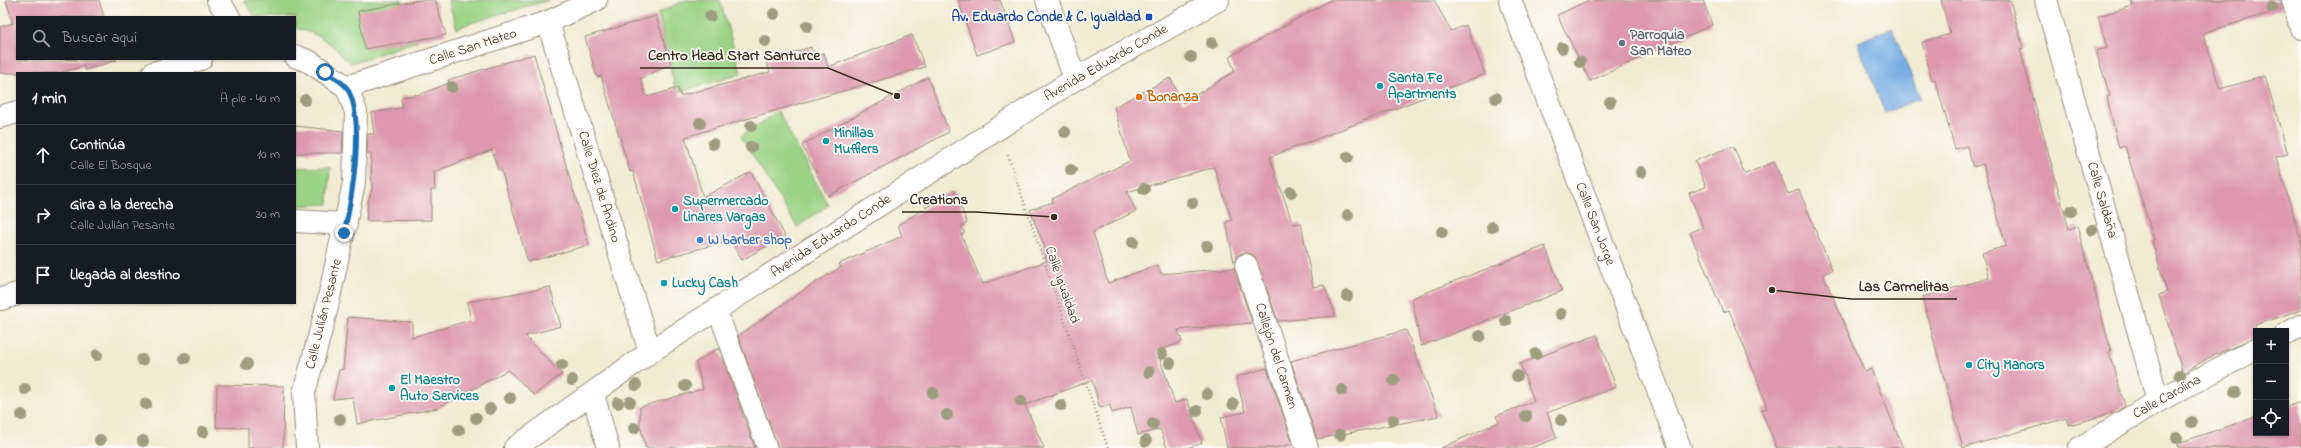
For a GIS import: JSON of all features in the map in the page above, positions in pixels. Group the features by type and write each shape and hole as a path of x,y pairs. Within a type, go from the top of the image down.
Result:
{"street":[{"path":"218,0 228,16"},
{"name":"Calle San Mateo","path":"347,87 548,22 596,0"},
{"path":"1048,0 1075,79"},
{"name":"Avenida Eduardo Conde","path":"515,448 650,352 1075,79 1218,0"},
{"name":"Calle San Jorge","path":"1510,0 1680,448"},
{"name":"Calle Saldaña","path":"2046,0 2158,400"},
{"path":"2293,0 2301,28"},
{"name":"Calle Diez de Andino","path":"548,22 650,352"},
{"path":"296,56 310,62 347,87"},
{"path":"156,72 198,60"},
{"name":"Calle Julián Pesante","path":"307,448 304,393 346,224 354,183 356,112 347,87"},
{"path":"0,117 16,112"},
{"path":"296,221 346,224"},
{"name":"Callejón del Carmen","path":"1246,265 1307,448"},
{"path":"2289,332 2301,326"},
{"name":"Calle Carolina","path":"2080,448 2158,400 2253,351"},
{"path":"592,394 608,448"}],"lane":[{"path":"717,309 768,448"}],"path":[{"name":"Calle Igualdad","path":"999,128 1108,448"}],"green space":[{"path":"244,0 402,0 417,41 352,63 322,38 296,28 296,16 254,16"},
{"path":"448,0 549,0 467,24 457,29"},
{"path":"686,0 720,0 741,74 676,93 658,13"},
{"path":"778,111 828,205 797,227 741,136"},
{"path":"330,167 328,204 296,206 296,168"}],"water":[{"path":"1892,28 1920,98 1885,113 1857,42"}],"building":[{"path":"6,0 99,0 104,16 16,16 16,60 117,60 85,70 84,66 63,72 0,73 0,27 13,23"},
{"path":"420,0 435,0 446,35 365,49 358,11"},
{"path":"958,0 1000,0 1015,42 977,55"},
{"path":"1331,0 1434,0 1451,31 1466,25 1485,74 1270,157 1293,224 1301,223 1313,287 1324,285 1336,316 1278,321 1255,256 1249,253 1242,253 1237,256 1234,262 1226,222 1232,220 1214,167 1127,192 1136,211 1093,232 1108,283 1157,265 1161,274 1234,268 1252,323 1178,330 1182,342 1157,351 1175,403 1187,399 1202,443 1187,448 1167,448 1160,429 1138,435 1131,407 1112,413 1110,405 1100,408 1092,380 1025,405 1044,448 778,448 738,336 807,288 841,267 839,264 902,236 898,225 954,190 967,223 961,227 965,233 961,235 983,284 1047,261 1043,249 1045,248 1030,210 1053,202 1052,199 1130,161 1114,107 1170,78 1183,103 1235,71 1229,57"},
{"name":"Parroquia San Mateo","path":"1589,0 1703,0 1712,25 1590,81 1557,15"},
{"path":"1941,0 2010,0 2023,48 2020,49 2069,229 2077,226 2111,351 2109,352 2125,406 2116,412 2069,425 2067,418 1963,448 1922,297 1989,278 1982,253 2006,246 1983,164 1973,167 1967,146 1955,149 1935,79 1932,80 1922,42 1950,34"},
{"path":"2131,0 2281,0 2283,9 2203,33 2220,89 2265,76 2288,154 2276,157 2301,240 2301,310 2255,325 2255,328 2253,328 2253,338 2208,358 2183,373 2159,295 2167,292 2152,241 2154,240 2125,146 2119,148 2107,97 2110,96 2096,51 2107,48 2098,16 2133,6"},
{"path":"656,16 671,64 640,79 647,97 678,88 680,96 770,72 766,61 811,47 814,56 824,53 828,67 912,35 925,67 685,137 703,197 751,172 785,236 742,260 731,240 658,260 633,171 630,172 601,76 597,77 585,37"},
{"path":"534,54 589,245 528,262 501,169 498,170 492,150 434,172 435,190 431,190 431,220 366,221 368,202 372,190 371,153 367,153 368,134 374,134 371,113 402,108 401,97 421,94 449,83 448,80"},
{"path":"928,77 949,132 828,196 802,145"},
{"path":"296,126 343,131 342,153 296,153"},
{"path":"1733,146 1745,174 1774,162 1788,194 1799,190 1832,270 1823,274 1865,372 1871,369 1903,448 1777,448 1761,410 1767,408 1756,376 1729,310 1723,312 1690,232 1703,227 1689,193 1706,187 1695,161"},
{"path":"1545,246 1562,291 1421,346 1412,298"},
{"path":"550,287 561,326 525,336 562,374 534,395 508,370 438,408 357,424 353,397 333,399 339,370 343,369 348,317 412,322 412,337 471,320 467,302"},
{"path":"1406,330 1439,416 1317,439 1291,361"},
{"path":"1597,335 1616,387 1547,413 1557,438 1531,448 1441,448 1499,422 1496,416 1534,401 1520,364"},
{"path":"719,348 755,448 646,448 640,426 640,407 703,389 696,362"},
{"path":"1267,368 1293,444 1273,448 1227,448 1221,417 1245,412 1236,377"},
{"path":"217,385 284,386 283,448 248,448 248,428 216,427"},
{"path":"2301,402 2301,448 2179,448 2178,443 2253,418 2253,436 2289,436 2289,406"}],"place":[{"name":"Av. Eduardo Conde & C. Igualdad","path":"1149,17"},
{"name":"Parroquia San Mateo","path":"1622,43"},
{"name":"Santa Fe Apartments","path":"1380,86"},
{"name":"Centro Head Start Santurce","path":"897,96"},
{"name":"Bonanza","path":"1139,97"},
{"name":"Minillas Mufflers","path":"826,141"},
{"name":"Supermercado Linares Vargas","path":"675,209"},
{"name":"Creations","path":"1054,217"},
{"name":"W barber shop","path":"700,240"},
{"name":"Lucky Cash","path":"664,283"},
{"name":"Las Carmelitas","path":"1772,290"},
{"name":"City Manors","path":"1969,365"},
{"name":"El Maestro Auto Services","path":"392,388"}],"route":[{"path":"325,72 347,87 356,112 354,183 344,233"}]}
